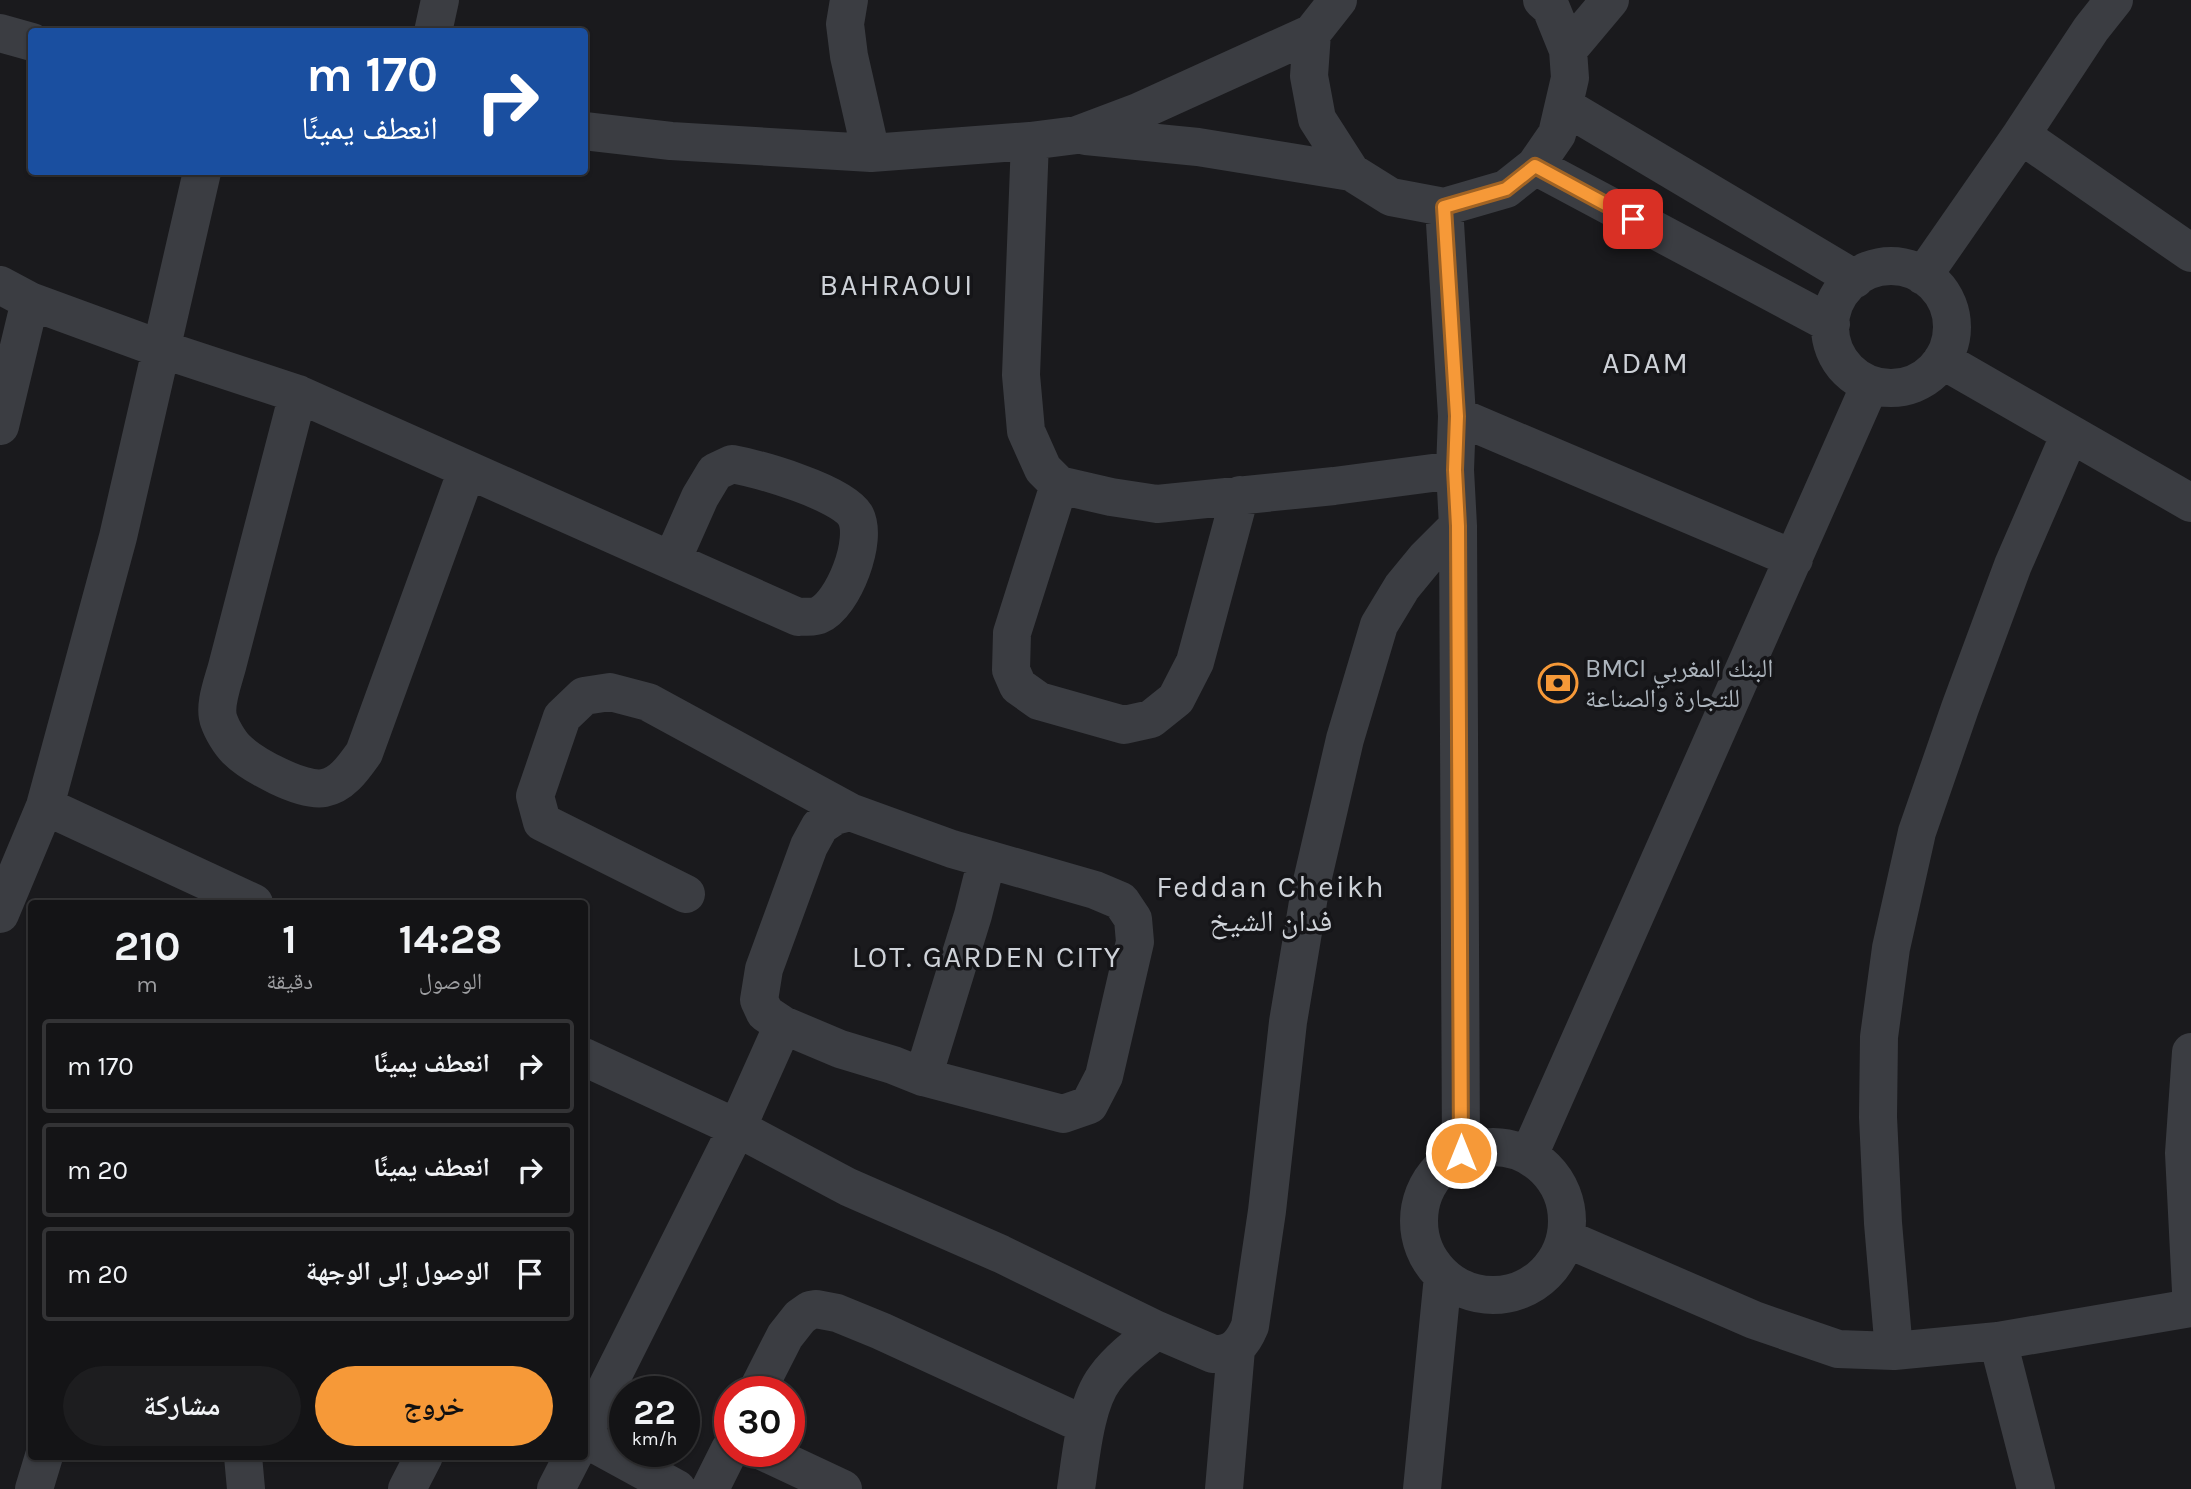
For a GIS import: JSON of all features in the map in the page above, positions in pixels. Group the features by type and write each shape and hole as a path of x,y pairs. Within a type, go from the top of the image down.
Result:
{"street":[{"path":"434,28 440,0"},
{"path":"849,0 845,24 849,56 871,153"},
{"path":"588,131 671,141 871,153 1077,135 1138,113 1312,33 1338,0"},
{"path":"1077,135 1198,147 1351,172 1391,197 1444,207 1506,189 1535,166 1557,134 1570,78 1568,50 1551,8 1542,0"},
{"path":"1568,50 1611,0"},
{"path":"1923,276 2091,29 2114,0"},
{"path":"0,33 28,41"},
{"path":"1312,33 1309,76 1317,119 1351,172"},
{"path":"1564,106 1856,279"},
{"path":"2021,135 2191,253"},
{"path":"1030,141 1021,375 1026,430 1043,469 1059,485 1157,504 1455,470"},
{"path":"1535,166 1831,324"},
{"path":"0,914 45,806 118,537 201,175"},
{"path":"1444,207 1457,416 1455,470 1458,526 1461,1153"},
{"path":"1878,268 1912,270 1923,276 1940,290 1952,323 1951,340 1942,360 1935,370 1921,380 1904,387 1870,385 1842,365 1834,349 1830,332 1837,299 1856,279 1878,268"},
{"path":"0,426 15,293 161,349 298,394 798,617 819,615 834,603 857,560 861,531 855,514 836,499 778,475 732,464 715,472 700,497 672,560"},
{"path":"1942,360 2191,503"},
{"path":"1529,1155 1870,385"},
{"path":"298,394 228,663 219,702 218,720 237,750 306,788 326,788 346,776 364,754 467,470"},
{"path":"1457,416 1794,559"},
{"path":"1894,1351 1883,1223 1878,1116 1878,1037 1891,948 1917,832 1959,708 2013,565 2070,434"},
{"path":"1059,485 1012,633 1011,670 1018,686 1040,701 1124,725 1152,719 1176,699 1195,662 1240,495"},
{"path":"588,1059 737,1128 848,1187 1002,1254 1157,1329 1213,1354 1223,1354 1236,1349 1244,1341 1250,1326 1267,1211 1288,1023 1310,890 1345,739 1379,625 1402,587 1458,526"},
{"path":"686,894 542,822 534,796 562,717 584,696 611,692 648,702 850,812 952,849 1095,890 1121,901 1133,919 1135,942 1104,1076 1089,1105 1063,1114 923,1077 840,1049 783,1025 765,1013 759,1000 764,969 814,836 820,826 835,816 850,812"},
{"path":"45,806 248,900"},
{"path":"923,1077 973,915 987,859"},
{"path":"588,1428 737,1128 783,1025"},
{"path":"2191,1052 2184,1153 2191,1291"},
{"path":"1483,1147 1507,1147 1529,1155 1548,1170 1562,1190 1568,1214 1567,1238 1556,1262 1538,1281 1515,1293 1489,1296 1464,1290 1443,1276 1429,1260 1421,1241 1418,1220 1430,1181 1444,1165 1461,1153 1483,1147"},
{"path":"1567,1238 1743,1316 1838,1349 1894,1351 1998,1340 2191,1308"},
{"path":"1422,1489 1443,1276"},
{"path":"765,1376 785,1336 800,1317 816,1309 836,1313 881,1331 1085,1426"},
{"path":"1076,1489 1085,1426 1103,1380 1129,1352 1157,1329"},
{"path":"1998,1340 2036,1489"},
{"path":"1224,1489 1236,1349"},
{"path":"588,1438 677,1489"},
{"path":"34,1489 43,1460"},
{"path":"243,1460 246,1489"},
{"path":"408,1489 422,1460"},
{"path":"556,1489 571,1460"},
{"path":"710,1489 721,1467"},
{"path":"796,1467 843,1489"}],"place":[{"name":"BMCI البنك المغربي للتجارة والصناعة","path":"1558,683"}],"district":[{"name":"BAHRAOUI","path":"897,285"},
{"name":"ADAM","path":"1646,363"},
{"name":"Feddan Cheikh فدان الشيخ","path":"1271,904"},
{"name":"LOT. GARDEN CITY","path":"987,957"}],"route":[{"path":"1461,1153 1458,526 1455,470 1457,416 1444,207 1506,189 1535,166 1633,219"}]}
